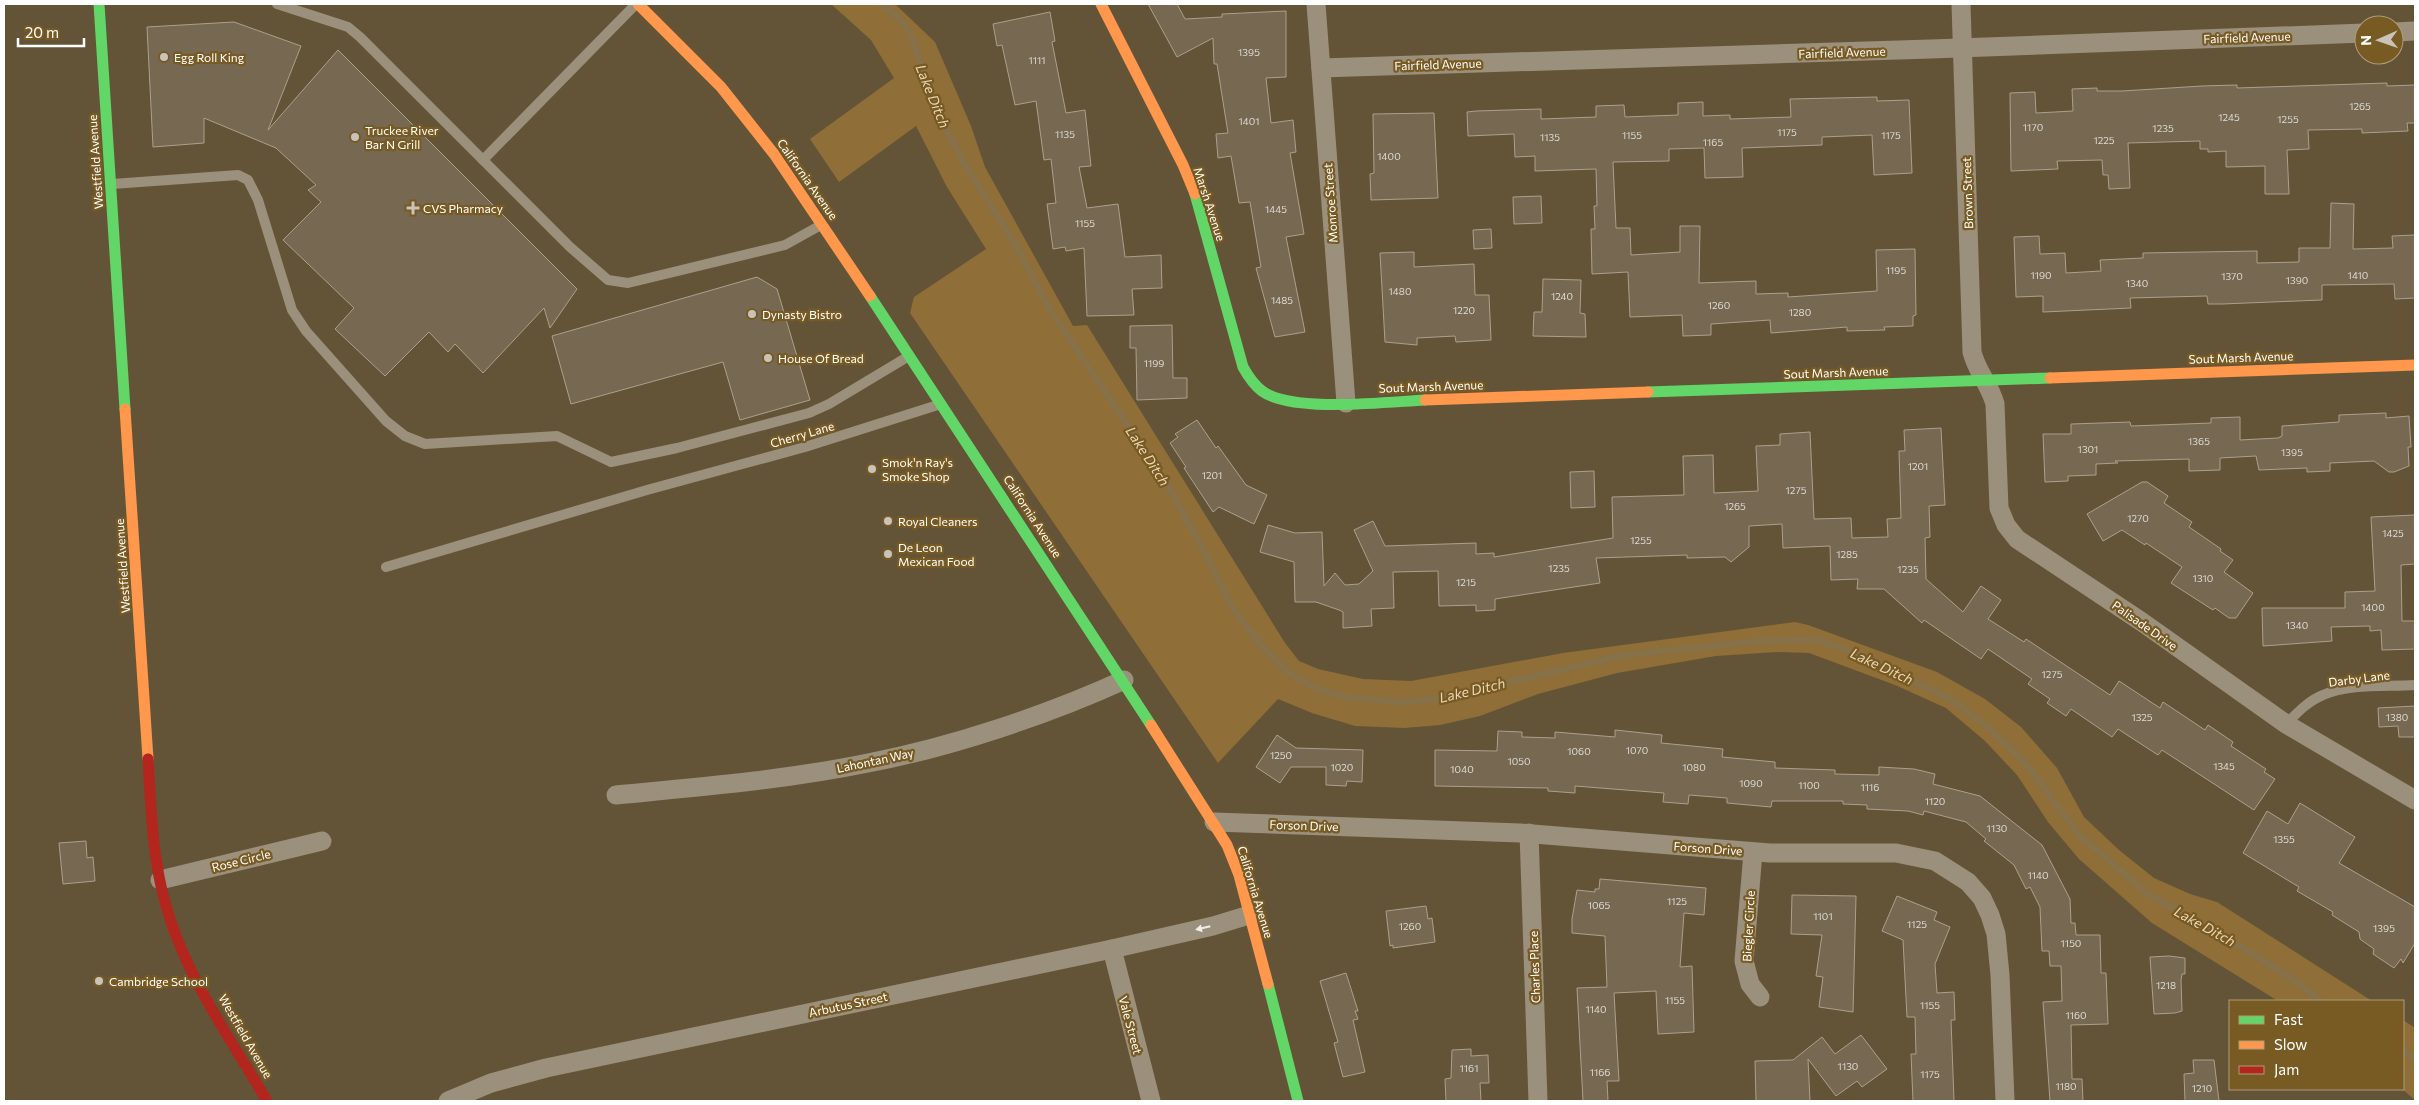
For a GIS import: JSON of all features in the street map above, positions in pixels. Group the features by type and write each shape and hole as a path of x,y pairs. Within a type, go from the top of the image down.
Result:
{"street":[{"name":"Westfield Avenue","path":"99,4 153,831 160,880 166,909 179,941 204,990 267,1101"},
{"name":"California Avenue","path":"637,4 688,51 745,115 822,224 1124,680 1214,822 1227,845 1239,876 1298,1101"},
{"name":"Marsh Avenue","path":"1101,4 1183,165 1196,198 1243,367 1250,381 1260,392"},
{"name":"Monroe Street","path":"1316,4 1346,402"},
{"name":"Brown Street","path":"1961,4 1972,352 1976,367 1983,379"},
{"name":"Fairfield Avenue","path":"1321,68 2354,33"},
{"name":"Sout Marsh Avenue","path":"1260,392 1275,399 1291,403 1346,402 2415,365"},
{"name":"Palisade Drive","path":"1983,379 1992,391 1995,404 1999,508 2006,524 2017,539 2142,622 2286,724 2415,800"},
{"name":"Lahontan Way","path":"616,795 682,789 868,763 913,753 1002,726 1092,695 1124,680"},
{"name":"Forson Drive","path":"1214,822 1529,834 1753,852 1896,853 1935,861 1968,882 1982,898 1996,934 2000,975 2004,1101"},
{"name":"Charles Place","path":"1529,834 1538,1101"},
{"name":"Rose Circle","path":"160,880 322,841"},
{"name":"Biegler Circle","path":"1753,852 1744,961 1750,984 1760,997"},
{"name":"Arbutus Street","path":"448,1101 514,1075 1112,949 1213,926 1250,915"},
{"name":"Vale Street","path":"1112,949 1151,1101"}],"lane":[{"path":"277,4 298,6 348,28 360,37 570,247 608,280 619,284 628,284 786,245 822,224"},
{"path":"483,160 637,4"},
{"path":"111,184 238,175 248,180 258,200 292,310 301,324 386,421 405,436 425,444 557,436 611,462 677,448 809,413 829,404 910,356"},
{"name":"Cherry Lane","path":"386,566 667,484 805,447 942,404"},
{"name":"Darby Lane","path":"2286,724 2307,704 2330,693 2359,688 2415,685"}],"shaded area":[{"path":"831,4 895,4 935,42 971,126 985,167 1073,326 1087,325 1285,643 1299,661 1318,669 1363,679 1411,681 1563,653 1795,622 1808,625 1937,672 1985,699 2021,727 2057,768 2084,817 2119,850 2154,878 2190,894 2217,902 2370,1000 2276,1000 2152,923 2079,859 2048,822 2017,775 1985,741 1946,708 1895,685 1809,653 1777,652 1716,656 1617,673 1538,694 1480,716 1440,725 1404,728 1355,726 1312,713 1278,699 1218,763 910,313 914,297 986,249 947,187 916,126 839,182 810,139 894,78 871,40"},
{"path":"2404,1021 2415,1028 2415,1100 2403,1090"}],"building":[{"path":"1148,4 1177,4 1185,19 1222,17 1222,14 1286,11 1286,77 1266,78 1271,123 1293,120 1296,152 1290,153 1304,234 1286,237 1305,332 1275,337 1256,268 1261,267 1250,202 1239,203 1231,156 1218,158 1216,134 1228,133 1217,64 1214,64 1213,38 1177,57"},
{"path":"1050,12 1055,41 1052,42 1066,113 1085,110 1091,166 1079,167 1087,208 1118,204 1125,257 1161,255 1162,288 1132,289 1134,315 1087,316 1084,248 1066,251 1065,247 1053,249 1047,204 1056,203 1051,159 1044,160 1036,101 1015,105 1002,45 997,46 993,24"},
{"path":"234,22 301,46 268,130 338,50 577,289 550,328 544,308 483,373 455,344 448,352 429,332 385,376 335,329 354,308 283,240 321,202 308,190 316,185 276,148 204,118 204,143 153,147 147,27"},
{"path":"2387,83 2387,86 2415,85 2415,123 2407,123 2408,131 2362,133 2362,129 2308,130 2309,149 2287,150 2289,194 2265,194 2265,166 2226,167 2226,151 2208,152 2208,149 2200,149 2200,141 2128,143 2130,188 2109,189 2108,175 2103,175 2102,160 2057,161 2058,169 2011,171 2010,93 2035,92 2036,113 2073,111 2072,89 2097,88 2097,91 2122,91 2202,86 2237,85 2237,88"},
{"path":"1877,97 1877,101 1909,100 1912,173 1874,175 1872,135 1822,137 1822,145 1742,148 1743,177 1705,178 1704,148 1669,149 1669,161 1613,162 1616,228 1630,228 1631,255 1680,252 1680,226 1700,226 1699,283 1756,281 1756,294 1788,293 1788,297 1877,291 1876,250 1915,249 1916,315 1913,316 1913,326 1884,327 1885,330 1847,331 1847,327 1771,333 1770,320 1711,324 1711,335 1683,336 1682,315 1630,317 1628,272 1592,274 1591,229 1595,229 1594,206 1597,206 1596,169 1535,171 1535,156 1515,157 1514,134 1468,136 1467,112 1476,111 1541,109 1541,119 1596,117 1596,106 1624,105 1625,117 1678,115 1678,103 1703,102 1703,116 1730,115 1730,119 1791,117 1790,99"},
{"path":"1434,113 1438,198 1371,200 1370,174 1374,173 1373,114"},
{"path":"1541,196 1542,223 1514,224 1513,197"},
{"path":"2331,203 2354,204 2353,249 2393,248 2392,236 2415,235 2415,298 2395,299 2394,284 2322,285 2322,300 2208,304 2207,296 2130,298 2131,308 2043,312 2043,296 2016,297 2014,237 2039,236 2040,254 2065,253 2066,273 2101,271 2100,260 2143,258 2143,253 2257,251 2257,263 2299,262 2299,248 2330,248"},
{"path":"1491,229 1492,248 1474,249 1473,230"},
{"path":"1414,252 1414,267 1474,264 1475,295 1489,295 1491,340 1456,342 1455,336 1417,338 1417,345 1385,342 1380,253"},
{"path":"757,277 777,289 810,400 740,420 723,362 571,404 552,336"},
{"path":"1543,279 1581,280 1580,313 1585,314 1586,337 1533,336 1534,312 1542,312"},
{"path":"1172,325 1173,378 1187,378 1187,398 1137,400 1136,348 1130,348 1130,326"},
{"path":"2386,413 2386,418 2409,416 2411,447 2408,447 2409,466 2394,472 2389,472 2374,461 2330,463 2330,471 2307,472 2307,468 2259,470 2256,456 2220,458 2220,470 2189,471 2189,459 2115,461 2118,463 2096,464 2096,475 2068,476 2068,481 2045,482 2043,434 2071,434 2071,424 2130,422 2131,426 2211,423 2211,418 2240,417 2240,440 2278,438 2282,436 2282,426 2339,422 2339,415"},
{"path":"1197,420 1216,448 1218,446 1246,485 1267,495 1254,524 1219,507 1213,512 1170,443 1178,437 1175,434"},
{"path":"1941,428 1945,505 1929,506 1930,537 1925,538 1926,579 1963,612 1981,586 2001,600 1988,619 2024,642 2026,639 2110,695 2119,681 2160,708 2163,702 2205,730 2208,725 2233,742 2231,746 2266,769 2264,772 2275,779 2254,810 2162,750 2158,755 2118,729 2112,737 2071,709 2066,716 2047,703 2050,699 2028,684 2032,679 1988,649 1981,659 1924,620 1922,623 1884,589 1857,589 1858,579 1831,580 1830,546 1783,548 1782,524 1749,526 1749,547 1731,562 1725,557 1687,558 1687,555 1596,558 1600,583 1495,599 1495,610 1476,611 1476,605 1439,606 1438,571 1393,572 1394,608 1371,609 1372,626 1343,628 1343,612 1316,602 1295,602 1294,562 1260,552 1268,525 1295,533 1322,532 1324,586 1335,573 1345,585 1359,584 1373,571 1354,530 1373,521 1385,546 1476,543 1476,554 1494,553 1494,557 1613,538 1612,497 1684,495 1683,456 1713,455 1714,493 1758,491 1756,446 1780,445 1780,434 1810,432 1814,519 1851,518 1852,538 1888,537 1887,519 1901,518 1899,451 1905,451 1904,430"},
{"path":"1594,471 1595,507 1571,508 1570,472"},
{"path":"2142,482 2147,482 2168,496 2164,503 2192,522 2189,527 2221,549 2220,551 2233,560 2224,572 2253,593 2236,618 2229,618 2215,608 2213,610 2171,583 2182,567 2146,543 2145,545 2122,530 2103,541 2087,514"},
{"path":"2415,515 2415,564 2401,565 2402,621 2415,621 2415,649 2382,650 2381,630 2370,631 2370,626 2331,627 2332,641 2263,646 2262,608 2345,608 2345,592 2375,591 2371,517"},
{"path":"2415,706 2415,737 2399,737 2398,726 2379,727 2378,708"},
{"path":"1615,730 1662,735 1661,743 1723,749 1722,757 1775,762 1775,768 1835,770 1835,774 1879,775 1879,767 1914,769 1935,774 1933,784 1980,796 2042,845 2070,899 2071,923 2075,923 2076,935 2100,935 2101,973 2106,973 2108,1024 2071,1025 2072,1079 2082,1079 2083,1101 2050,1101 2043,1002 2062,1001 2061,966 2050,966 2049,951 2042,951 2040,907 2030,887 2026,889 2014,865 1984,841 1986,839 1966,822 1924,811 1923,815 1908,811 1867,809 1867,805 1843,804 1843,801 1772,801 1771,807 1727,803 1727,798 1689,795 1688,804 1663,802 1664,793 1575,786 1575,793 1548,791 1548,788 1435,786 1435,750 1497,751 1498,731 1522,732 1522,737 1555,738 1555,732 1615,737"},
{"path":"1277,735 1296,748 1363,750 1362,782 1347,781 1346,786 1326,785 1326,767 1291,767 1280,783 1256,767"},
{"path":"2300,803 2355,837 2339,863 2415,907 2415,943 2403,963 2401,959 2394,968 2373,954 2374,949 2360,939 2359,932 2332,915 2333,912 2297,891 2299,887 2243,853 2267,811 2288,824"},
{"path":"86,841 87,858 93,857 95,881 63,884 59,843"},
{"path":"1600,879 1706,888 1704,915 1684,913 1680,967 1692,966 1694,1032 1658,1034 1656,991 1614,993 1619,1081 1607,1081 1608,1101 1583,1101 1577,988 1607,987 1605,936 1572,933 1572,919 1577,890 1595,892 1595,889 1599,889"},
{"path":"1792,895 1856,896 1853,1012 1819,1007 1823,977 1816,976 1822,935 1791,934"},
{"path":"1897,896 1937,912 1934,920 1950,927 1935,964 1937,993 1954,992 1955,1020 1951,1020 1954,1101 1913,1101 1911,1054 1916,1054 1915,1017 1907,1017 1903,940 1882,931"},
{"path":"1426,906 1428,919 1432,918 1435,942 1393,948 1393,945 1390,946 1386,911"},
{"path":"2169,956 2185,958 2185,974 2182,974 2181,980 2182,1011 2154,1014 2150,957"},
{"path":"1346,973 1358,1011 1355,1011 1358,1019 1353,1020 1365,1072 1343,1077 1334,1043 1338,1042 1320,981"},
{"path":"1861,1035 1887,1069 1862,1087 1857,1081 1836,1096 1808,1059 1810,1101 1756,1101 1755,1061 1793,1060 1822,1037 1835,1054"},
{"path":"1471,1049 1471,1056 1488,1055 1489,1083 1480,1083 1481,1101 1446,1101 1445,1079 1451,1078 1452,1050"},
{"path":"2193,1060 2214,1060 2219,1101 2185,1101 2184,1074 2194,1073"}],"waterway":[{"name":"Lake Ditch","path":"881,4 901,20 911,36 940,118 967,168 1012,239 1051,311 1167,484 1203,549 1231,606 1261,645 1287,672 1320,690 1346,697 1400,702 1437,699 1625,655 1763,641 1818,640 1853,652 1947,697 1988,727 2027,765 2080,836 2148,894 2237,944 2291,978 2320,1000"},
{"name":"Lake Ditch","path":"2404,1051 2415,1058"}],"traffic: fast":[{"path":"99,4 125,409"},
{"path":"1195,194 1243,367 1259,389 1276,398 1316,404 1364,404 1425,400"},
{"path":"870,296 1151,725"},
{"path":"1648,392 2050,378"},
{"path":"1268,984 1298,1101"}],"traffic: slow":[{"path":"638,4 721,87 774,154 870,296"},
{"path":"1101,4 1183,165 1195,194"},
{"path":"2050,378 2415,365"},
{"path":"1425,400 1648,392"},
{"path":"125,409 148,759"},
{"path":"1151,725 1227,845 1239,875 1268,984"}],"traffic: jam":[{"path":"148,759 157,867 173,929 209,1005 267,1101"}],"place":[{"name":"Egg Roll King","path":"164,57"},
{"name":"Truckee River Bar N Grill","path":"355,137"},
{"name":"CVS Pharmacy","path":"413,208"},
{"name":"Dynasty Bistro","path":"752,314"},
{"name":"House Of Bread","path":"768,358"},
{"name":"Smok'n Ray's Smoke Shop","path":"872,469"},
{"name":"Royal Cleaners","path":"888,521"},
{"name":"De Leon Mexican Food","path":"888,554"},
{"name":"Cambridge School","path":"99,981"}]}
